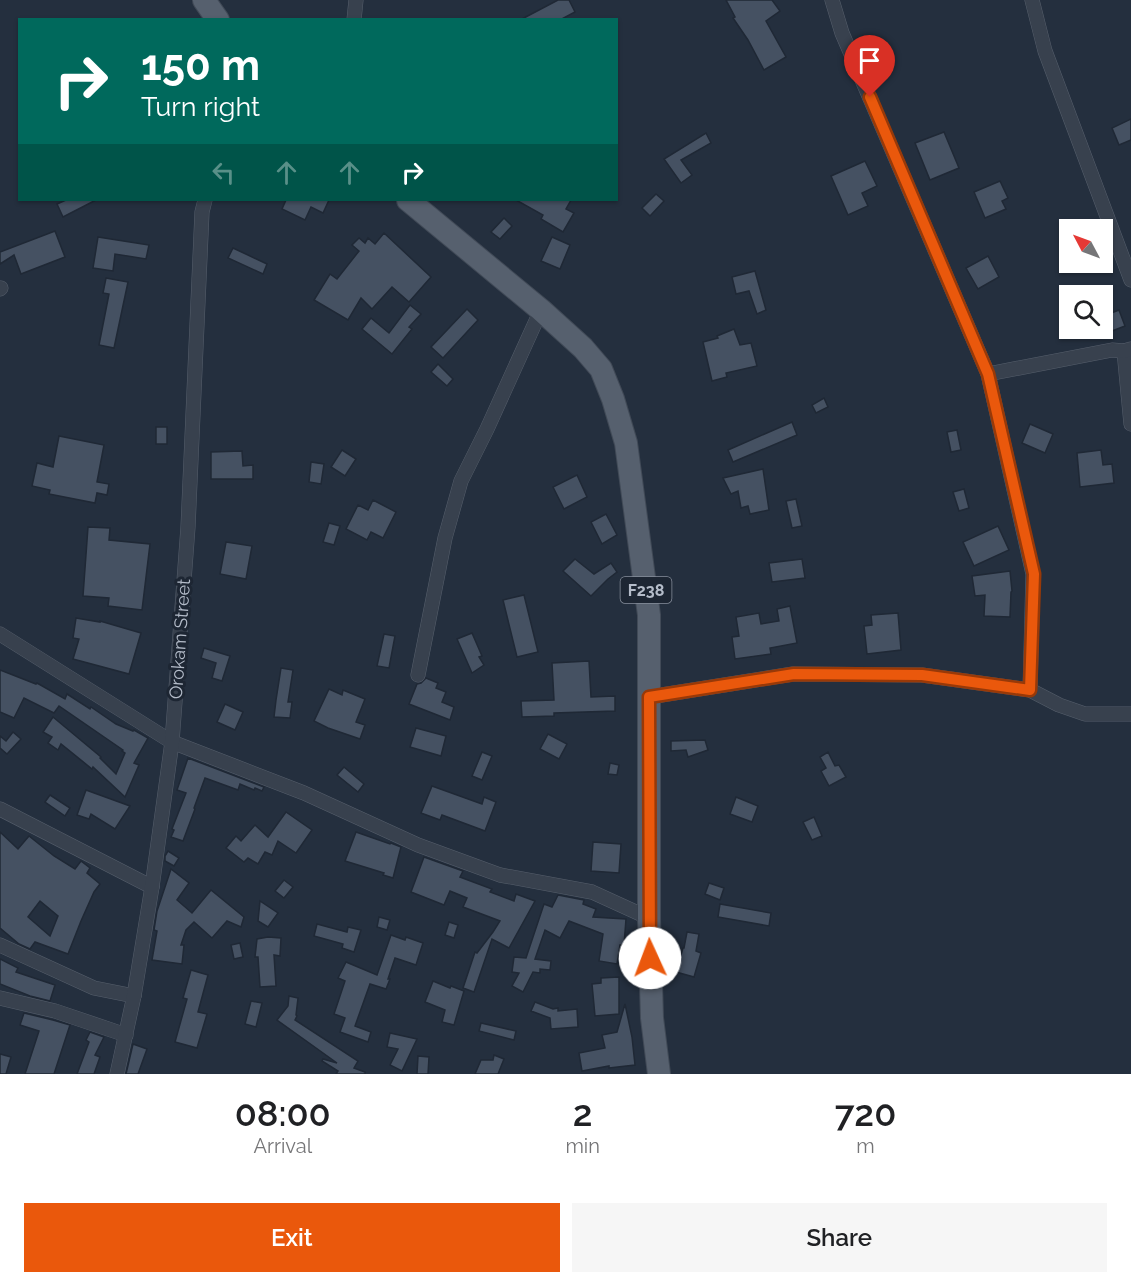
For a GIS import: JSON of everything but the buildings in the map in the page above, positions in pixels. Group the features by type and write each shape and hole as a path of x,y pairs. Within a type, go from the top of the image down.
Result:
{"main road":[{"path":"204,0 217,18"},
{"name":"F238","path":"409,201 542,310 584,348 601,369 623,432 649,615 649,918 653,1073"}],"street":[{"path":"354,18 357,0"},
{"path":"832,0 842,33 988,374 1034,574 1030,690"},
{"path":"1032,0 1046,51 1131,280"},
{"name":"Orokam Street","path":"117,1074 134,996 172,742 188,527 201,232 205,201"},
{"path":"418,675 445,538 461,481 542,310"},
{"path":"988,374 1112,350 1128,350 1131,424"},
{"path":"0,634 172,742 304,793 418,844 500,875 592,892 649,918"},
{"path":"649,697 794,674 922,675 1030,690 1059,705 1085,714 1131,714"},
{"path":"0,809 152,887"},
{"path":"0,945 94,988 134,996"},
{"path":"0,998 55,1011 126,1035"}],"route":[{"path":"650,958 649,697 794,674 922,675 1030,690 1034,574 988,374 870,97"}]}
